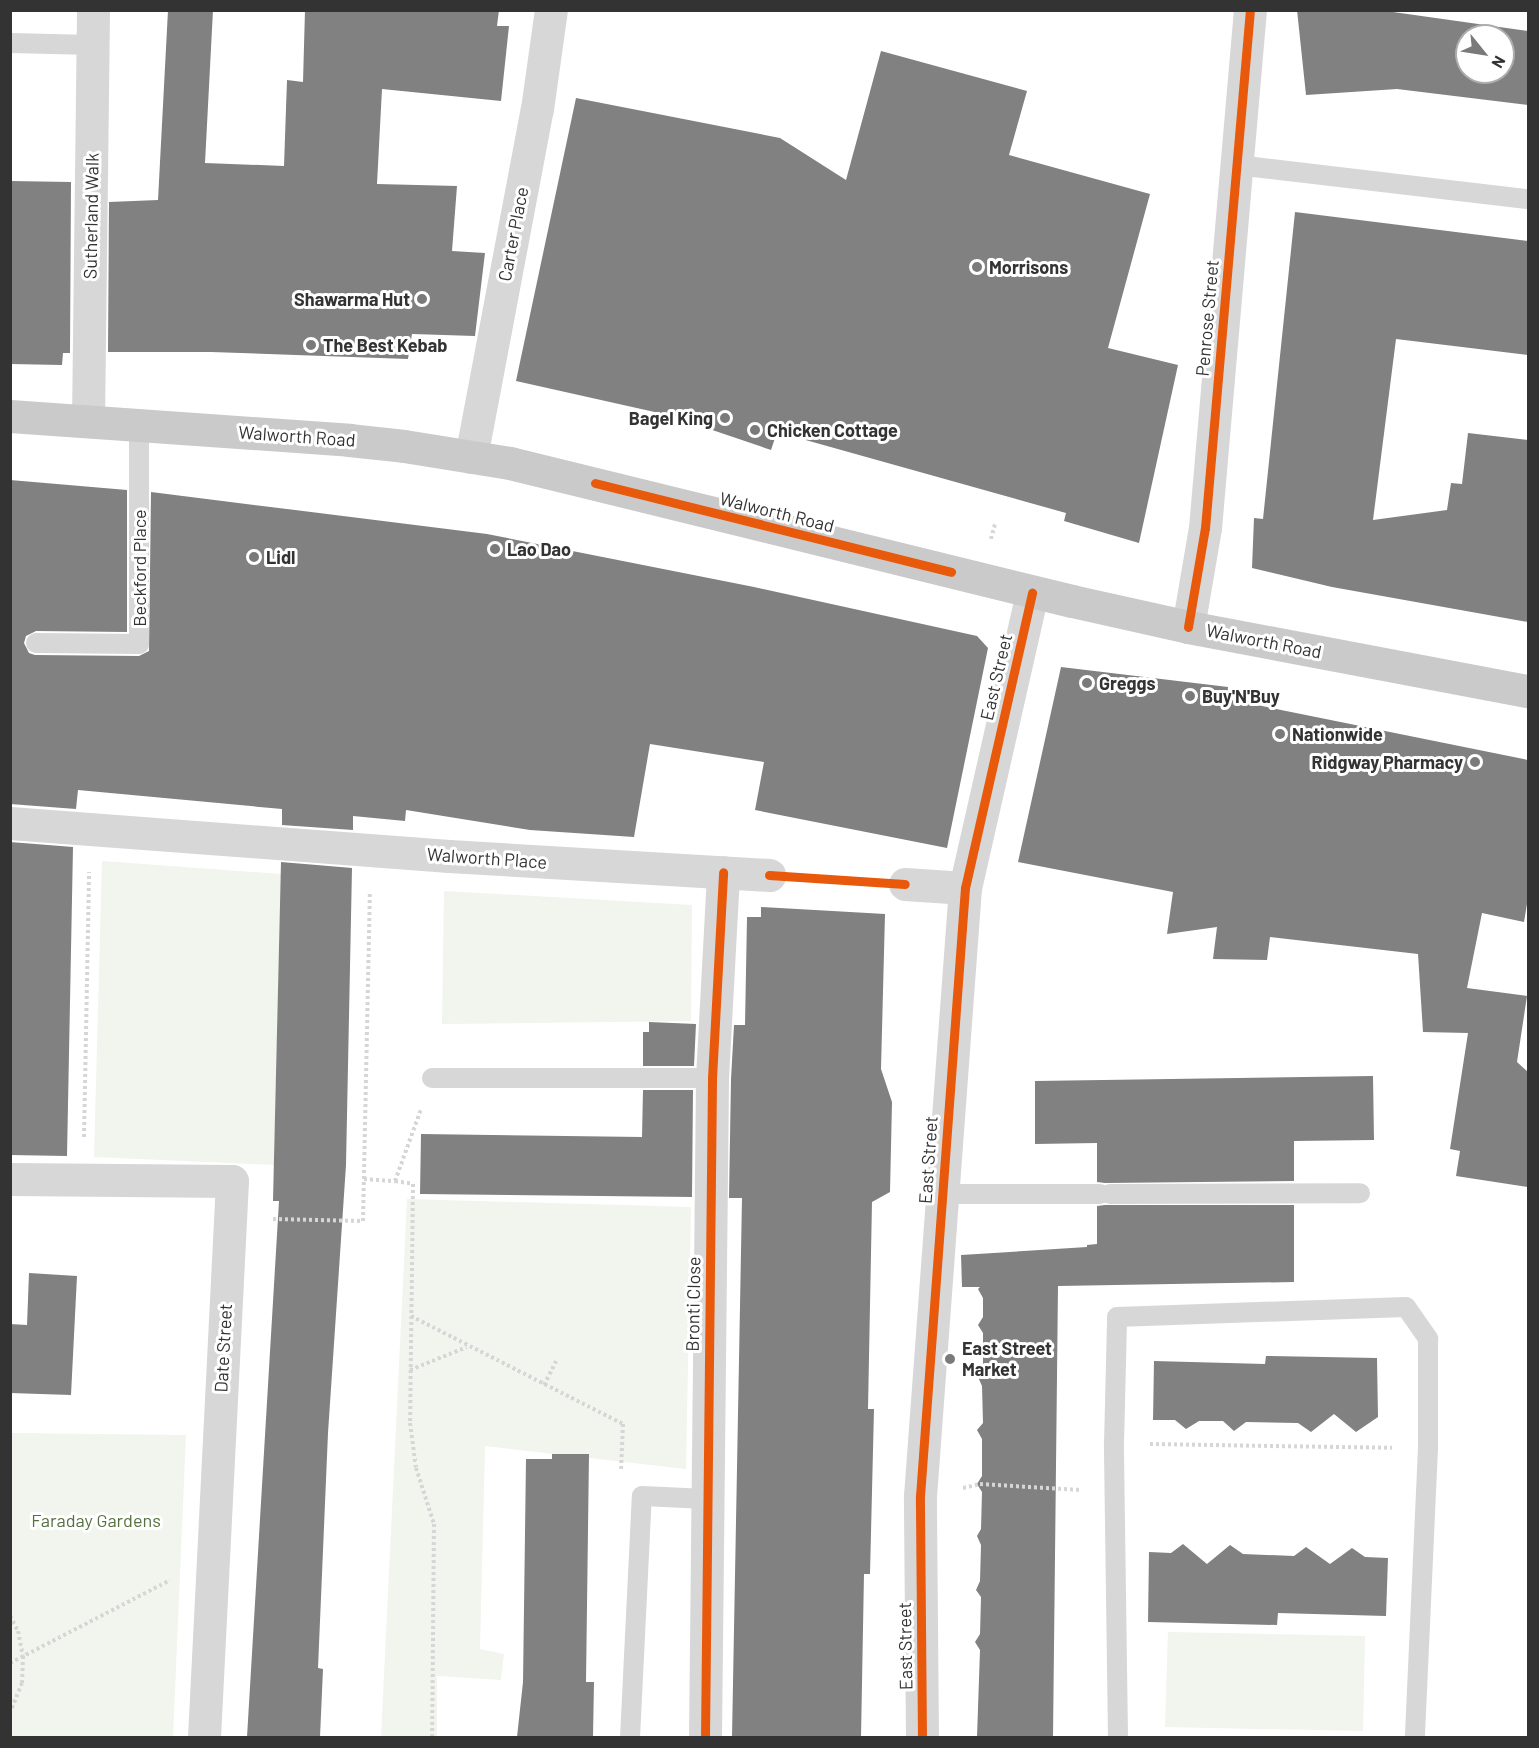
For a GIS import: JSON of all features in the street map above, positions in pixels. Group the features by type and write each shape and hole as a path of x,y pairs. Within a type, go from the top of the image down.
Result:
{"main road":[{"name":"Walworth Road","path":"10,416 349,440 471,457 595,483 1032,592 1188,627 1528,691"}],"street":[{"name":"Sutherland Walk","path":"88,421 93,10"},
{"name":"Carter Place","path":"471,457 537,109 551,10"},
{"name":"Penrose Street","path":"1188,627 1205,528 1250,10"},
{"name":"East Street","path":"922,1737 920,1496 964,888 1032,592"},
{"name":"Walworth Place","path":"10,823 371,850 769,875"},
{"name":"Bronti Close","path":"705,1737 712,1078 723,872"},
{"path":"905,884 964,888"},
{"name":"Date Street","path":"10,1179 232,1181 211,1559 204,1737"}],"lane":[{"path":"10,43 93,45"},
{"path":"1237,165 1528,199"},
{"name":"Beckford Place","path":"36,643 139,644 139,425"},
{"path":"432,1078 712,1078"},
{"path":"942,1194 1360,1193"},
{"path":"1118,1737 1114,1443 1118,1317 1406,1308 1428,1339 1428,1448 1415,1737"},
{"path":"630,1737 642,1496 707,1498"}],"path":[{"path":"83,1181 90,829"},
{"path":"270,1209 270,1219 363,1221 371,850"},
{"path":"394,1181 432,1078"},
{"path":"364,1179 413,1184 410,1423 416,1468 434,1524 432,1737"},
{"path":"411,1316 623,1424 621,1468 642,1496"},
{"path":"410,1370 468,1347"},
{"path":"544,1385 557,1359"},
{"path":"920,1496 980,1484 1084,1490 1114,1443 1428,1448"},
{"path":"10,1663 211,1559"},
{"path":"10,1616 18,1631 23,1656 22,1683 10,1713"}],"green space":[{"path":"102,861 281,874 274,1165 94,1157"},
{"path":"444,891 692,905 691,1021 442,1024"},
{"path":"407,1199 691,1207 686,1469 485,1446 480,1649 504,1654 501,1680 437,1676 437,1737 381,1738"},
{"name":"Faraday Gardens","path":"11,1433 186,1435 173,1737 11,1737"},
{"path":"1168,1632 1365,1636 1363,1731 1165,1727"}],"building":[{"path":"168,10 213,10 205,163 284,166 287,80 303,82 305,10 499,10 497,26 509,26 501,101 382,89 377,184 457,186 452,251 485,253 475,336 412,334 408,359 211,352 108,352 109,202 158,200"},
{"path":"1297,10 1379,10 1478,24 1455,24 1455,84 1515,84 1515,29 1528,31 1528,105 1397,89 1306,95"},
{"path":"881,51 1027,91 1009,155 1150,194 1108,348 1178,365 1139,543 1064,521 1066,513 777,432 771,450 668,415 516,381 576,98 780,138 846,180"},
{"path":"10,181 71,182 70,353 63,353 62,365 10,364"},
{"path":"1295,212 1528,241 1528,355 1396,339 1373,520 1447,510 1451,483 1462,484 1468,433 1528,440 1528,622 1332,587 1252,568 1254,518 1263,519"},
{"path":"10,480 127,490 127,632 36,631 26,636 24,643 29,653 35,655 139,656 149,651 151,492 487,534 754,587 977,636 988,648 947,848 755,810 764,762 650,744 634,837 530,830 406,810 405,821 353,816 353,830 282,825 282,809 78,790 76,809 10,804"},
{"path":"1061,667 1228,687 1227,699 1528,760 1528,898 1524,922 1482,913 1467,988 1527,996 1517,1062 1528,1072 1528,1187 1456,1176 1460,1151 1450,1149 1468,1033 1423,1032 1418,954 1270,937 1267,960 1213,959 1217,927 1167,934 1173,892 1018,862"},
{"path":"10,842 73,847 67,1156 10,1155"},
{"path":"281,862 352,868 346,1165 328,1433 318,1668 323,1669 320,1737 247,1737 279,1201 273,1201"},
{"path":"761,907 885,914 881,1069 892,1102 890,1192 872,1202 868,1409 874,1409 870,1574 864,1574 861,1737 732,1737 742,1198 729,1198 731,1079 734,1025 745,1025 747,917 761,917"},
{"path":"649,1022 696,1024 694,1066 643,1066 643,1032 649,1032"},
{"path":"1373,1076 1374,1140 1294,1141 1294,1181 1097,1182 1097,1143 1035,1144 1035,1081"},
{"path":"643,1090 693,1090 692,1197 420,1194 421,1134 642,1137"},
{"path":"1294,1205 1294,1282 1058,1286 1053,1737 977,1737 980,1650 975,1642 980,1634 981,1597 976,1590 980,1581 981,1545 977,1536 981,1529 982,1492 977,1484 982,1476 982,1439 977,1430 983,1423 982,1386 978,1377 983,1370 983,1333 978,1325 983,1317 983,1298 978,1289 980,1287 962,1287 961,1255 1087,1247 1087,1245 1097,1244 1097,1206"},
{"path":"29,1273 77,1276 71,1395 10,1393 10,1324 27,1325"},
{"path":"1266,1356 1377,1358 1378,1417 1356,1432 1334,1414 1311,1432 1298,1423 1246,1422 1234,1431 1223,1421 1199,1421 1186,1429 1175,1420 1153,1420 1154,1361 1265,1364"},
{"path":"552,1454 589,1454 586,1682 594,1682 593,1737 517,1737 523,1682 526,1459 552,1459"},
{"path":"1183,1544 1207,1564 1230,1545 1243,1554 1294,1556 1306,1547 1330,1564 1352,1548 1365,1557 1388,1558 1386,1616 1278,1613 1277,1625 1148,1622 1149,1552 1171,1553"}],"cycle path":[{"path":"1188,627 1205,528 1250,10"},
{"path":"595,483 951,572"},
{"path":"922,1738 920,1496 965,888 1032,592"},
{"path":"705,1738 712,1078 723,872"},
{"path":"769,875 905,884"}],"place":[{"name":"Morrisons","path":"977,267"},
{"name":"Shawarma Hut","path":"422,299"},
{"name":"The Best Kebab","path":"311,345"},
{"name":"Bagel King","path":"725,418"},
{"name":"Chicken Cottage","path":"755,430"},
{"name":"Lao Dao","path":"495,549"},
{"name":"Lidl","path":"254,557"},
{"name":"Greggs","path":"1087,683"},
{"name":"Buy'N'Buy","path":"1190,696"},
{"name":"Nationwide","path":"1280,734"},
{"name":"Ridgway Pharmacy","path":"1475,762"},
{"name":"East Street Market","path":"950,1359"}]}
